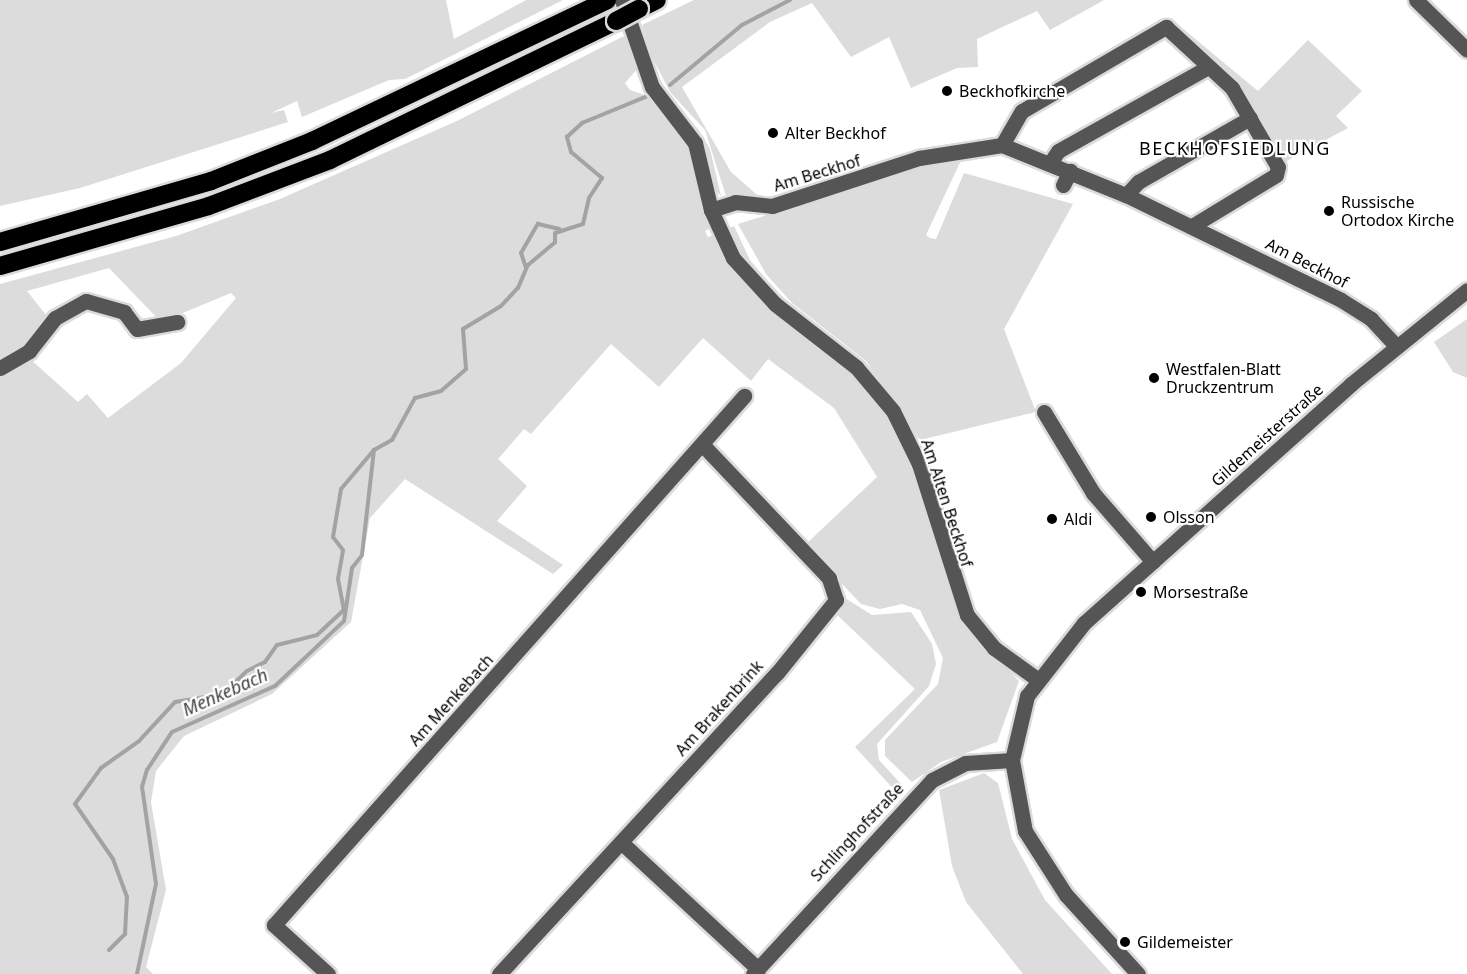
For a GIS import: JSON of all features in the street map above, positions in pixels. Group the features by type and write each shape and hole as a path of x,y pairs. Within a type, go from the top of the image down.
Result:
{"highway":[{"path":"0,242 85,221 242,169 434,87 607,0"},
{"path":"0,266 209,206 330,160 657,0"}],"street":[{"name":"Am Alten Beckhof","path":"622,0 652,87 689,130 703,165 711,210 733,258 756,286 856,368 893,411 919,464 967,615 994,648 1037,679"},
{"path":"1416,0 1467,50"},
{"path":"1002,145 1022,111 1166,27 1205,69 1232,88 1278,167 1276,175 1192,226"},
{"path":"1050,162 1058,151 1205,69"},
{"path":"1126,195 1138,182 1250,118"},
{"name":"Am Beckhof","path":"711,210 735,202 772,206 919,158 1002,145 1050,162 1126,195 1341,300 1371,319 1396,346"},
{"path":"1063,185 1070,171"},
{"name":"Gildemeisterstraße","path":"1138,974 1066,895 1031,845 1018,813 1012,760 1020,715 1037,679 1065,642 1153,562 1396,346 1467,291"},
{"path":"0,368 29,351 55,318 86,301 124,312 137,329 177,321"},
{"name":"Am Menkebach","path":"328,974 274,925 703,445 744,396"},
{"path":"1044,412 1093,493 1153,562"},
{"name":"Am Brakenbrink","path":"499,974 777,673 837,593 703,445"},
{"name":"Schlinghofstraße","path":"755,971 932,780 965,763 1012,760"},
{"path":"621,842 755,971"}],"shaded area":[{"path":"0,0 446,0 454,39 526,0 563,0 405,79 389,80 302,117 297,101 271,113 284,110 288,122 80,188 0,206"},
{"path":"694,0 1104,0 1050,30 1037,11 977,39 978,67 957,68 911,88 889,37 851,57 812,3 770,22 682,87 731,172 763,200 726,196 705,130 670,92 651,55 642,25"},
{"path":"1176,23 1258,91 1308,40 1362,91 1336,116 1348,128 1281,164 1238,90 1172,27"},
{"path":"628,34 639,67 625,83 630,90 654,98 690,143 711,228 705,231 708,237 713,235 761,300 850,370 887,414 913,465 939,551 993,654 1019,681 997,742 941,762 912,782 885,756 885,740 938,684 943,658 920,610 902,604 880,609 861,604 805,545 877,477 834,408 768,359 751,381 703,338 659,387 611,344 531,434 524,429 498,459 527,486 497,521 563,565 553,574 405,479 370,518 351,622 272,694 184,736 156,771 151,802 166,890 146,967 153,974 0,974 0,284 176,236 280,199 459,120","holes":["109,268 161,322 231,293 236,298 181,363 108,418 87,394 78,402 29,358 50,320 27,291"]},
{"path":"696,126 710,149 721,196 712,188"},
{"path":"964,154 926,235 930,238 936,239 964,173 1073,204 1004,329 1036,412 920,440 866,361 792,303 766,274 738,224"},
{"path":"734,226 750,260 789,307 746,264 729,228"},
{"path":"1467,319 1467,378 1453,372 1434,342"},
{"path":"845,598 872,615 911,612 932,644 936,664 929,686 877,744 879,760 901,784 899,795 855,747 915,689 833,611"},
{"path":"984,773 998,783 1012,839 1045,900 1112,974 1023,974 966,902 952,866 939,790"}],"waterway":[{"name":"Menkebach","path":"670,85 742,25 790,0"},
{"name":"Menkebach","path":"137,974 156,884 142,787 147,770 172,732 275,686 344,621 352,568 362,555 374,450 392,440 415,398 441,391 466,369 463,329 501,306 518,288 528,265 555,242 555,233 583,224 589,198 602,178 571,152 567,137 582,123 650,95"},
{"path":"526,268 521,253 538,224 559,229"},
{"path":"109,950 125,934 127,897 113,859 75,804 101,768 139,741 175,702 223,694 247,671 265,662 277,645 317,635 344,610 338,579 343,550 333,537 341,489 374,450"}],"place":[{"name":"Beckhofkirche","path":"947,91"},
{"name":"Alter Beckhof","path":"773,133"},
{"name":"Russische Ortodox Kirche","path":"1329,211"},
{"name":"Westfalen-Blatt Druckzentrum","path":"1154,378"},
{"name":"Olsson","path":"1151,517"},
{"name":"Aldi","path":"1052,519"},
{"name":"Morsestraße","path":"1141,592"},
{"name":"Gildemeister","path":"1125,942"}],"district":[{"name":"BECKHOFSIEDLUNG","path":"1235,148"}]}
